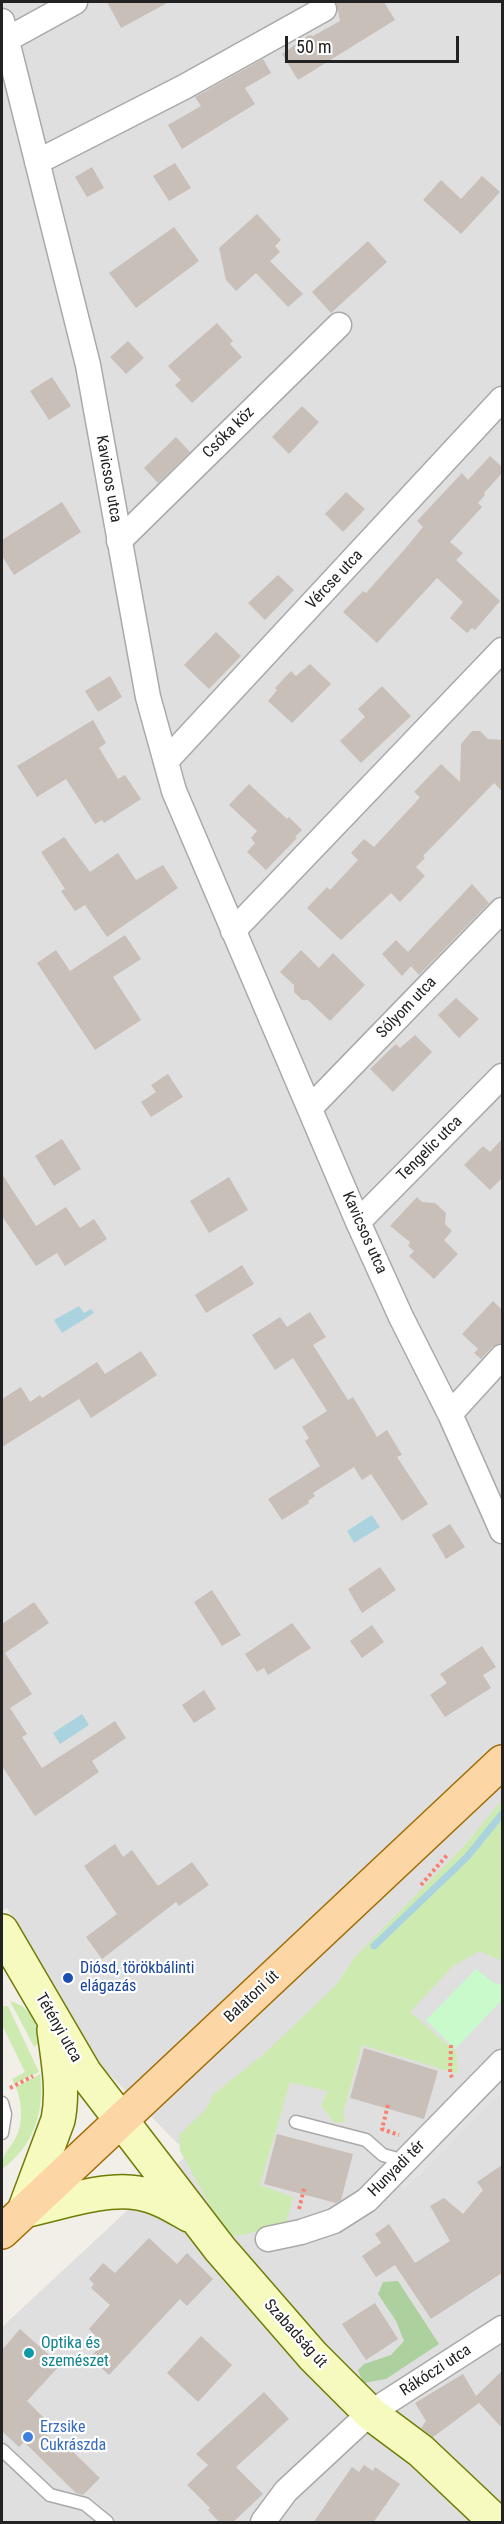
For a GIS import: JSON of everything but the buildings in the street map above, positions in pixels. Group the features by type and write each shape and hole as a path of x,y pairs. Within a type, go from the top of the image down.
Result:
{"main road":[{"name":"Balatoni út","path":"13,2222 502,1762"},
{"name":"Tétényi utca","path":"8,1949 85,2073 120,2120"},
{"path":"13,2222 58,2120 61,2086 53,2019"},
{"name":"Szabadság út","path":"120,2120 194,2217 313,2356 370,2413 421,2451 480,2516"},
{"path":"13,2222 120,2192 138,2192 158,2198 194,2217"}],"street":[{"path":"4,31 75,2"},
{"path":"37,162 184,87 324,9"},
{"name":"Kavicsos utca","path":"4,31 88,365 148,697 174,791 232,931 311,1107 358,1222 401,1317 450,1414 502,1530"},
{"name":"Csóka köz","path":"119,541 339,325"},
{"name":"Vércse utca","path":"166,761 502,399"},
{"path":"232,931 502,650"},
{"name":"Sólyom utca","path":"311,1107 502,910"},
{"name":"Tengelic utca","path":"358,1222 502,1076"},
{"path":"450,1414 502,1357"},
{"name":"Hunyadi tér","path":"268,2239 301,2232 334,2221 367,2200 502,2062"},
{"name":"Rákóczi utca","path":"262,2523 286,2491 370,2413 502,2328"}],"lane":[{"path":"2,2103 4,2114 2,2133"},
{"path":"296,2122 366,2140 382,2155 405,2161"},
{"path":"2,2450 50,2496 85,2504 106,2523"}],"path":[{"path":"451,2044 450,2073 463,2102"},
{"path":"2,2092 36,2075"},
{"path":"388,2105 382,2129 423,2143"}],"shaded area":[{"path":"2,2 502,2 502,2522 2,2522 2,2327 188,2154 103,2068 7,1908 2,1911"},
{"path":"502,2062 502,2093 405,2190 390,2176"}],"green space":[{"path":"502,1800 502,1961 479,1951 452,1967 410,2012 456,2052 458,2074 362,2045 343,2113 345,2122 335,2123 321,2106 327,2091 290,2082 260,2185 293,2197 286,2224 243,2235 227,2236 180,2151 179,2135 207,2108 213,2095 265,2053 336,1985 355,1957 466,1844"},
{"path":"476,1969 494,1983 502,1984 502,2000 455,2049 426,2020"},
{"path":"10,2001 23,2007 31,2016 41,2041 34,2047"},
{"path":"2,2006 8,2006 39,2072 14,2084 12,2079 25,2072 2,2025"},
{"path":"40,2074 41,2102 35,2128 22,2150 2,2169 4,2157 20,2127 21,2107 16,2087"},
{"path":"398,2281 439,2344 386,2379 363,2383 358,2370 364,2364 391,2355 404,2341 396,2321 378,2294 383,2282"}],"water":[{"path":"79,1306 84,1313 91,1309 94,1313 62,1333 54,1320"},
{"path":"372,1515 380,1527 354,1543 347,1531"},
{"path":"82,1714 89,1725 60,1744 53,1733"}],"waterway":[{"path":"374,1946 467,1857 502,1814"}],"place":[{"name":"Diósd, törökbálinti elágazás","path":"68,1978"},
{"name":"Optika és szemészet","path":"29,2353"},
{"name":"Erzsike Cukrászda","path":"28,2437"}]}
